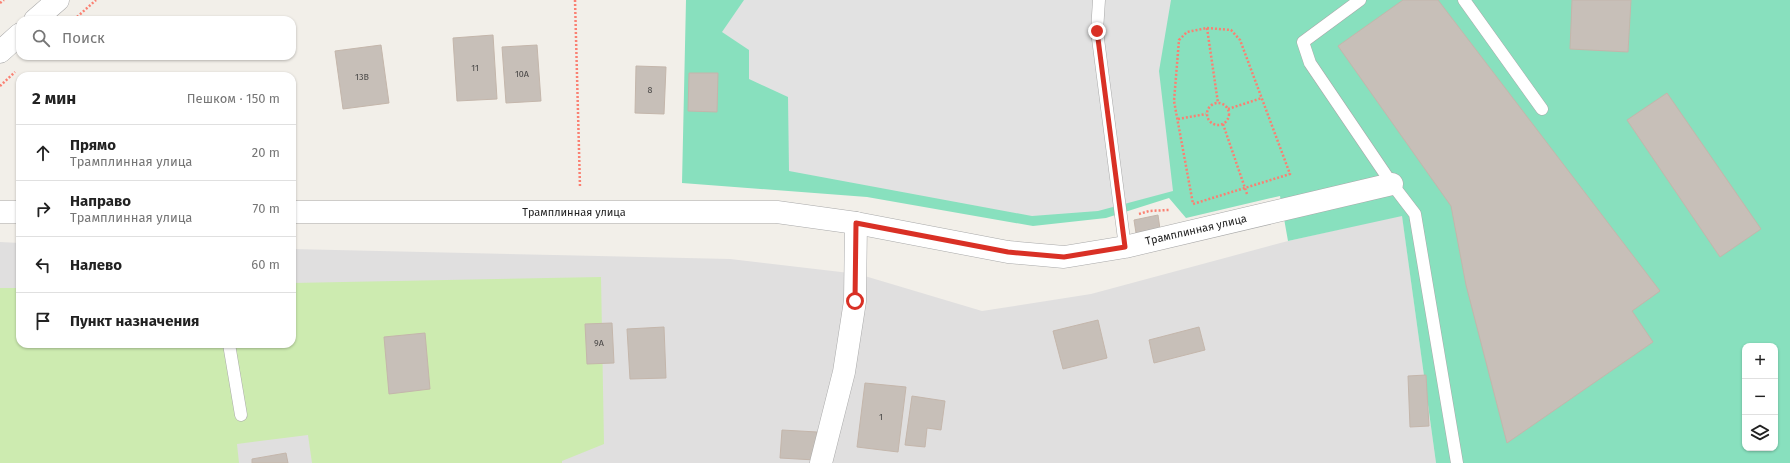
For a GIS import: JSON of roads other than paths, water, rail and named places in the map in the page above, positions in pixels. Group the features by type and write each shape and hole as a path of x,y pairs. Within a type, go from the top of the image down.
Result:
{"street":[{"path":"40,16 58,0"},
{"path":"0,52 16,38"},
{"name":"Трамплинная улица","path":"296,212 778,212 856,223 1008,252 1064,257 1125,247 1392,184"},
{"path":"0,212 16,212"},
{"path":"821,463 844,372 855,301 856,223"}],"lane":[{"path":"1100,0 1097,31 1125,247"},
{"path":"1360,0 1303,42 1310,64 1392,184 1415,214 1457,463"},
{"path":"1464,0 1542,109"},
{"path":"231,348 240,415"}]}
